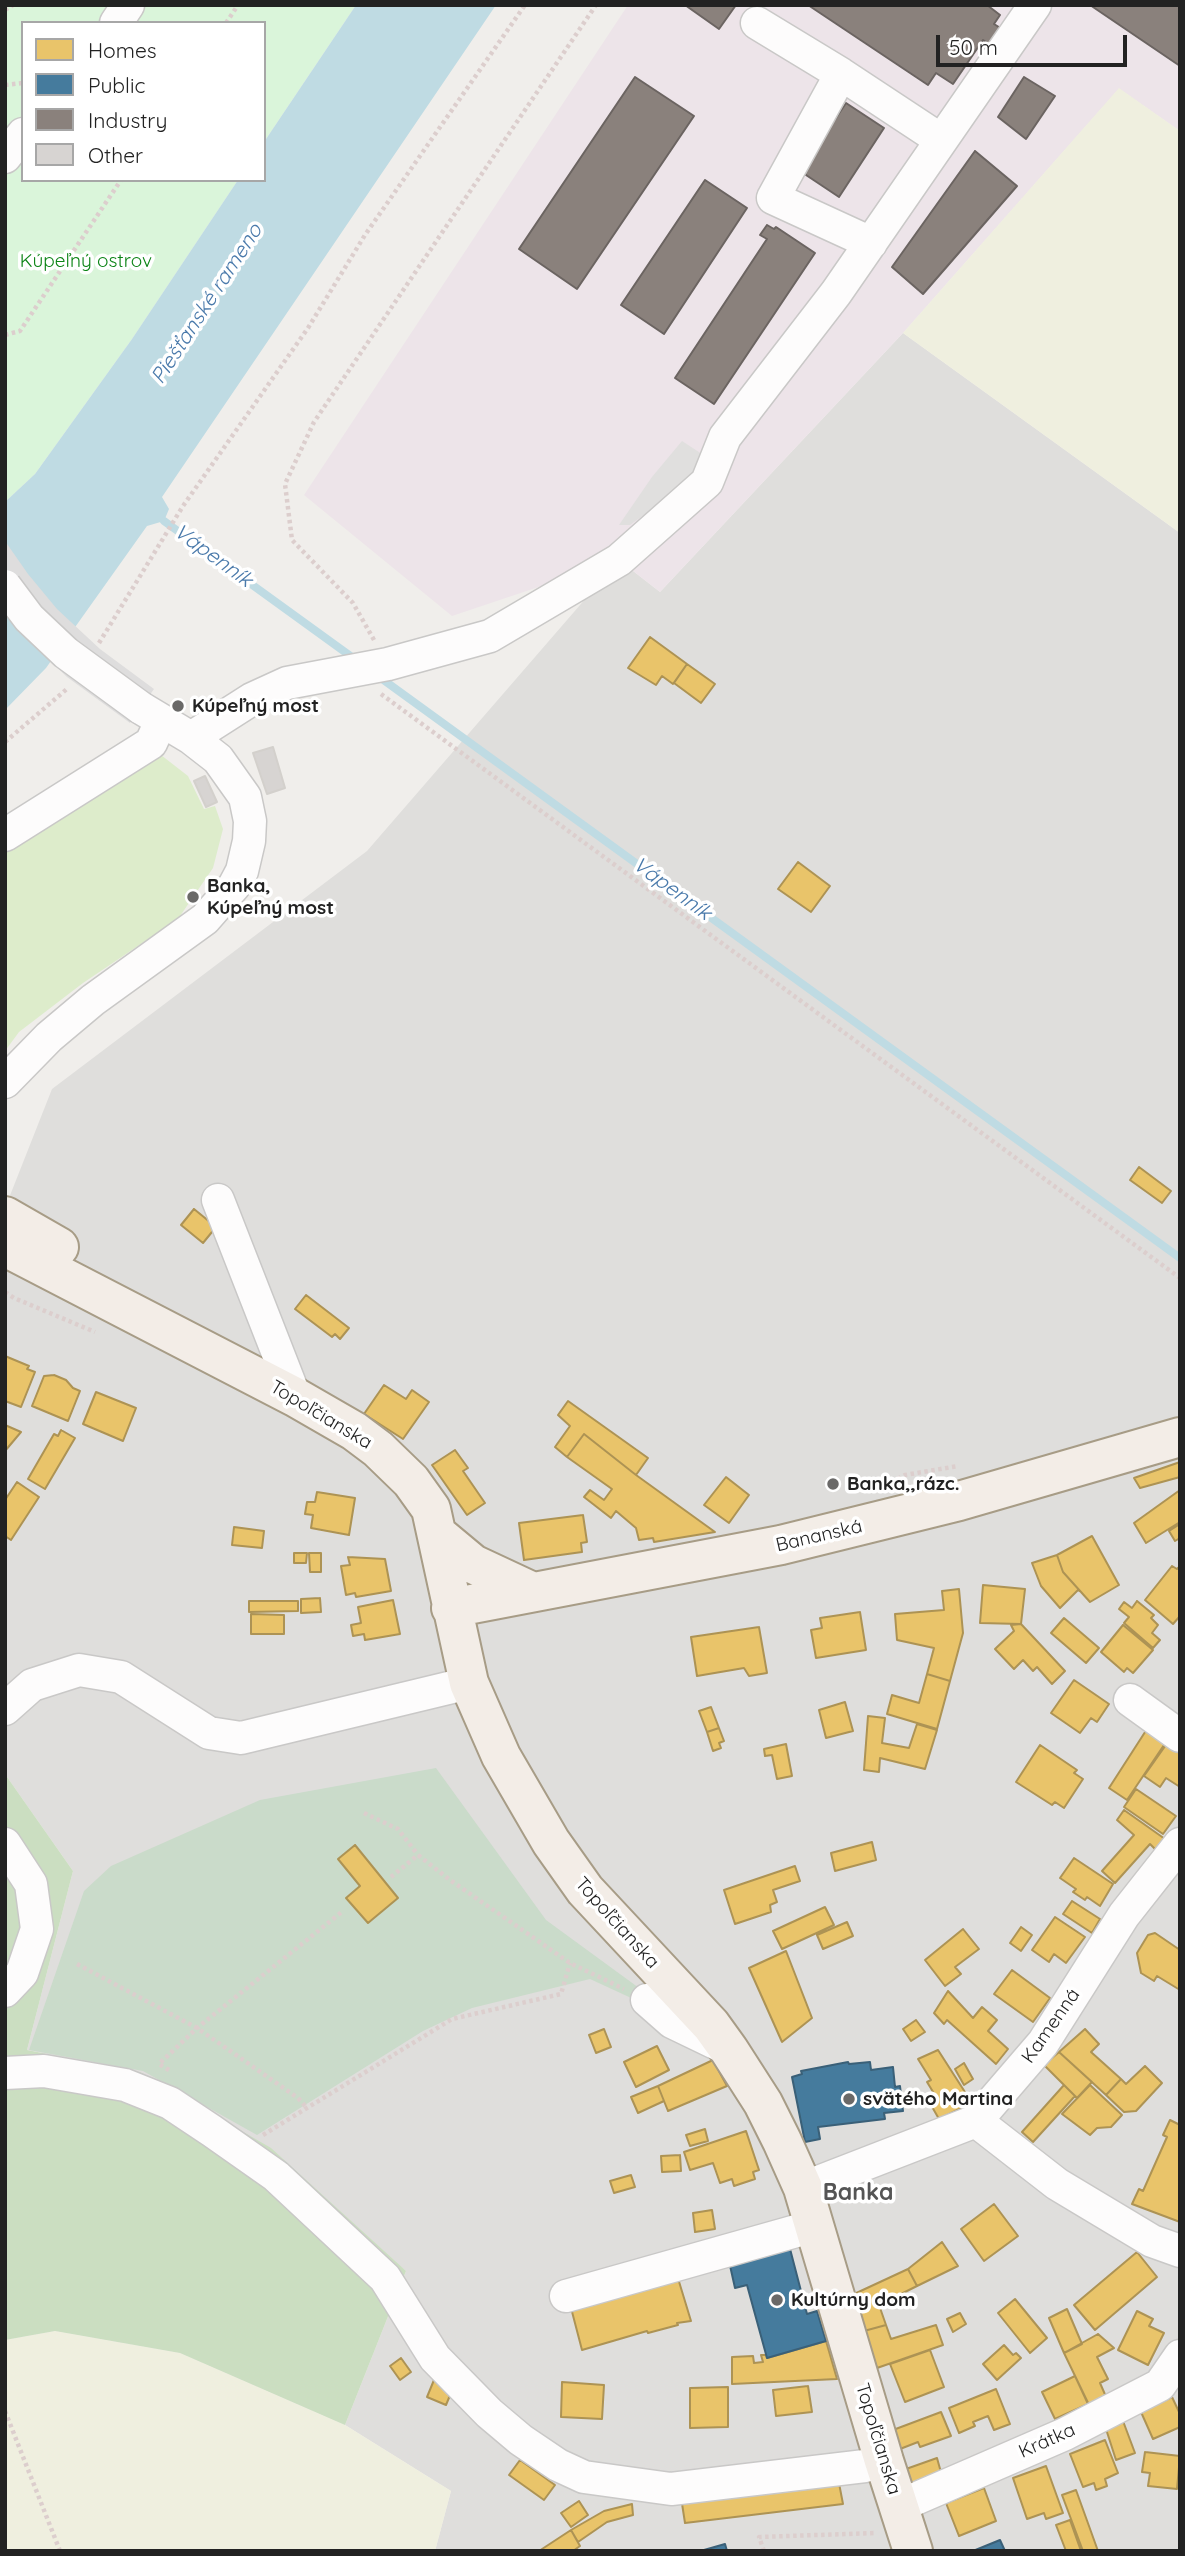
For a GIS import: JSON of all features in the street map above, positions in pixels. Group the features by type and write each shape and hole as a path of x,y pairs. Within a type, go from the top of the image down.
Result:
{"main road":[{"name":"Topoľčianska","path":"5,1216 157,1304 238,1366"},
{"name":"Topoľčianska","path":"5,1247 238,1366 354,1431 378,1449 411,1481 431,1510 468,1683 501,1756 551,1843 585,1889 711,2025 729,2050 762,2104 803,2188 884,2461 897,2530"},
{"name":"Bananská","path":"451,1608 794,1542 959,1501 1180,1437"},
{"path":"437,1534 473,1564 533,1592"}],"street":[{"path":"117,21 128,5"},
{"path":"191,738 252,699 287,683 388,664 490,636 619,560 708,482 725,437 836,293 1035,5"},
{"path":"757,23 941,140"},
{"path":"841,74 774,198 871,243"},
{"path":"5,119 21,131"},
{"path":"5,157 21,136"},
{"path":"5,586 29,618 66,653 218,759 245,797 250,821 249,841 242,871 234,886 205,919 93,1000 49,1037 5,1082"},
{"path":"5,835 151,743 151,714"},
{"path":"218,1200 295,1397"},
{"path":"5,1709 32,1685 79,1670 121,1676 209,1732 242,1738 468,1683"},
{"path":"1130,1700 1180,1736"},
{"path":"5,1844 31,1884 37,1929 22,1973 5,1991"},
{"name":"Kamenná","path":"803,2188 976,2121 1043,2043 1124,1915 1180,1844"},
{"path":"647,2000 672,2022 729,2050"},
{"path":"5,2073 44,2071 125,2085 170,2103 276,2176 385,2278 435,2358 489,2413 521,2440 558,2465 584,2477 671,2489 865,2466 884,2461"},
{"path":"976,2121 1057,2184 1152,2241 1180,2251"},
{"path":"566,2296 814,2226"},
{"name":"Krátka","path":"897,2530 1065,2434 1160,2385 1180,2356"}],"path":[{"path":"5,10 13,5"},
{"path":"227,21 238,5"},
{"path":"98,644 183,506 308,328 365,235 525,5"},
{"path":"388,664 353,603 292,540 285,484 314,422 596,5"},
{"path":"5,335 20,331 120,182"},
{"path":"349,671 1180,1278"},
{"path":"5,742 67,690 75,678"},
{"path":"5,1292 96,1332"},
{"path":"364,1813 398,1829 418,1855 450,1880 570,1963 647,2000"},
{"path":"391,1877 418,1855"},
{"path":"159,2064 197,2028 343,1911"},
{"path":"270,2146 260,2137 452,2019 561,1994 570,1963"},
{"path":"77,1964 197,2028 298,2098 307,2108"},
{"path":"5,2411 60,2551"},
{"path":"764,2551 759,2537 897,2530"}],"shaded area":[{"path":"628,5 1180,5 1180,131 1119,89 903,333 660,592 619,560 452,616 304,495"},
{"path":"903,333 1180,533 1180,2551 435,2551 451,2491 345,2425 406,2271 140,2072 27,2050 73,1871 5,1774 5,1197 9,1198 52,1089 367,851 619,560 660,592"},
{"path":"682,441 708,458 675,492 630,525 619,525 652,477"}],"green space":[{"name":"Kúpeľný ostrov","path":"5,5 356,5 266,139 266,21 21,21 21,182 237,182 132,339 35,474 5,502"},
{"path":"1119,88 1180,131 1180,533 903,333"},
{"path":"161,755 188,776 204,809 215,806 223,829 213,868 178,919 83,983 19,1032 5,1051 5,846"},
{"path":"436,1768 546,1920 650,1996 642,2003 590,1979 472,2008 423,2031 257,2135 143,2071 29,2050 84,1891 111,1866 260,1800"},
{"path":"5,1774 73,1871 27,2050 140,2072 271,2148 406,2271 345,2425 180,2353 55,2331 5,2340"},
{"path":"55,2331 180,2353 345,2425 451,2491 435,2551 5,2551 5,2340"}],"water":[{"name":"Piešťanské rameno","path":"356,5 496,5 162,497 169,509 164,521 147,526 46,668 5,710 5,502 35,474 132,339 237,182 266,182 266,139"}],"pier":[{"name":"Kúpeľný most","path":"5,541 57,609 100,649 154,689 130,723 67,677 26,638 5,613"}],"building: Homes":[{"path":"650,637 687,664 673,684 662,676 656,685 628,668"},
{"path":"687,664 715,684 701,703 674,683"},
{"path":"798,862 830,886 811,912 778,889"},
{"path":"1139,1167 1171,1191 1162,1203 1130,1180"},
{"path":"194,1209 216,1227 203,1243 181,1225"},
{"path":"306,1295 349,1328 340,1339 335,1334 332,1337 295,1309"},
{"path":"5,1356 29,1366 27,1369 35,1372 21,1407 5,1401"},
{"path":"54,1375 80,1391 68,1421 32,1406 44,1376"},
{"path":"384,1385 406,1399 412,1390 429,1402 403,1439 364,1414"},
{"path":"96,1392 136,1408 123,1441 83,1424"},
{"path":"568,1401 648,1458 636,1475 584,1434 567,1457 555,1447 570,1426 558,1415"},
{"path":"5,1425 21,1432 5,1451"},
{"path":"61,1430 75,1438 45,1489 28,1479 54,1434 58,1436"},
{"path":"584,1434 715,1532 654,1542 653,1538 639,1540 636,1528 616,1511 611,1518 584,1497 590,1490 604,1500 612,1489 567,1457"},
{"path":"455,1450 468,1468 463,1471 485,1503 467,1515 432,1465"},
{"path":"1180,1462 1180,1477 1140,1488 1134,1478"},
{"path":"726,1477 749,1495 729,1523 704,1505"},
{"path":"17,1482 39,1497 11,1540 5,1536 5,1500"},
{"path":"1180,1490 1180,1522 1146,1543 1134,1523"},
{"path":"317,1492 355,1498 349,1535 311,1528 313,1515 305,1514 307,1502 315,1502"},
{"path":"583,1515 587,1542 581,1543 582,1552 524,1560 519,1523"},
{"path":"1180,1524 1180,1538 1175,1541 1169,1531"},
{"path":"234,1527 264,1531 262,1548 232,1545"},
{"path":"1092,1536 1119,1585 1090,1602 1063,1572 1057,1555"},
{"path":"294,1553 307,1553 306,1563 294,1563"},
{"path":"309,1553 321,1553 321,1572 310,1572"},
{"path":"1057,1555 1063,1572 1081,1592 1078,1590 1060,1608 1041,1586 1032,1563"},
{"path":"348,1557 385,1559 391,1591 356,1597 355,1593 346,1595 341,1566 350,1565"},
{"path":"1172,1566 1177,1569 1180,1566 1180,1616 1173,1624 1145,1600"},
{"path":"983,1585 1025,1589 1021,1624 980,1623"},
{"path":"959,1589 963,1633 950,1681 927,1674 934,1648 897,1640 895,1614 944,1610 942,1591"},
{"path":"320,1598 321,1612 301,1613 301,1599"},
{"path":"393,1600 400,1634 365,1640 364,1634 353,1636 351,1625 361,1623 358,1607"},
{"path":"249,1601 298,1601 298,1611 249,1612"},
{"path":"1137,1601 1154,1615 1151,1618 1158,1625 1152,1633 1160,1640 1153,1648 1124,1623 1129,1617 1119,1609 1124,1602 1132,1608"},
{"path":"860,1612 866,1650 816,1658 811,1630 822,1628 820,1618"},
{"path":"251,1614 284,1615 284,1634 251,1634"},
{"path":"1064,1618 1099,1648 1086,1663 1051,1633"},
{"path":"1021,1624 1065,1671 1052,1684 1037,1667 1033,1671 1023,1660 1014,1669 995,1649 1014,1631 1011,1625"},
{"path":"1123,1625 1153,1650 1133,1673 1127,1668 1124,1672 1101,1652"},
{"path":"759,1627 767,1673 749,1676 744,1668 697,1676 691,1637"},
{"path":"927,1674 950,1681 937,1729 887,1714 892,1695 919,1703"},
{"path":"1074,1680 1109,1704 1097,1722 1091,1718 1080,1733 1051,1713"},
{"path":"845,1702 853,1731 826,1738 819,1710"},
{"path":"711,1707 719,1728 707,1732 699,1711"},
{"path":"868,1716 885,1718 882,1743 909,1748 917,1724 937,1730 925,1769 880,1758 879,1772 864,1770"},
{"path":"719,1728 724,1741 719,1743 721,1748 713,1751 707,1732"},
{"path":"1147,1729 1166,1742 1127,1800 1109,1788"},
{"path":"1168,1742 1180,1751 1180,1787 1166,1778 1160,1787 1144,1776"},
{"path":"786,1744 792,1776 777,1779 772,1755 765,1756 764,1749"},
{"path":"1040,1745 1077,1770 1074,1773 1083,1779 1064,1808 1055,1802 1052,1805 1016,1782"},
{"path":"1136,1789 1176,1816 1163,1834 1124,1807"},
{"path":"1124,1810 1165,1839 1156,1850 1150,1844 1115,1883 1102,1871 1134,1835 1117,1820"},
{"path":"872,1842 876,1860 835,1871 831,1853"},
{"path":"355,1845 398,1898 368,1923 346,1898 360,1886 338,1859"},
{"path":"1074,1858 1113,1884 1100,1906 1073,1892 1076,1889 1060,1878"},
{"path":"795,1866 800,1881 773,1890 777,1902 770,1905 771,1912 735,1924 724,1890"},
{"path":"1072,1901 1100,1919 1092,1933 1063,1914"},
{"path":"825,1907 834,1925 782,1949 773,1931"},
{"path":"1055,1917 1085,1937 1066,1963 1054,1954 1049,1962 1032,1950"},
{"path":"847,1922 853,1936 823,1949 817,1935"},
{"path":"1021,1927 1032,1935 1021,1951 1010,1943"},
{"path":"963,1929 979,1949 955,1967 961,1974 945,1986 925,1960"},
{"path":"1155,1933 1180,1950 1180,1990 1157,1976 1154,1981 1141,1973 1137,1953 1148,1935"},
{"path":"786,1951 812,2018 782,2042 749,1968"},
{"path":"1012,1970 1050,1998 1033,2022 994,1994"},
{"path":"948,1991 973,2018 982,2007 997,2020 988,2031 1008,2049 996,2064 947,2020 944,2024 934,2013"},
{"path":"916,2020 925,2032 911,2041 903,2029"},
{"path":"604,2029 611,2047 596,2053 589,2035"},
{"path":"1085,2029 1099,2044 1091,2052 1121,2079 1106,2095 1059,2052"},
{"path":"657,2046 669,2070 636,2087 624,2062"},
{"path":"938,2050 972,2103 939,2119 931,2105 938,2100 927,2082 931,2080 918,2059"},
{"path":"1059,2052 1092,2082 1077,2098 1044,2065"},
{"path":"713,2060 727,2086 668,2111 658,2086"},
{"path":"964,2063 973,2079 964,2085 955,2069"},
{"path":"1145,2066 1162,2083 1136,2111 1124,2112 1106,2095 1121,2079 1126,2084"},
{"path":"1064,2085 1075,2096 1033,2142 1022,2132"},
{"path":"1090,2085 1122,2115 1111,2127 1097,2128 1090,2135 1062,2114"},
{"path":"658,2086 664,2101 638,2113 631,2097"},
{"path":"1170,2120 1180,2125 1180,2222 1132,2204 1139,2189 1143,2191 1167,2137 1163,2135"},
{"path":"705,2129 708,2141 690,2146 686,2135"},
{"path":"746,2131 759,2170 753,2172 755,2179 734,2186 732,2179 720,2183 713,2163 690,2170 684,2152"},
{"path":"680,2155 681,2171 662,2172 661,2156"},
{"path":"631,2175 635,2187 614,2193 610,2181"},
{"path":"994,2204 1018,2236 984,2261 961,2229"},
{"path":"712,2210 715,2229 695,2232 693,2213"},
{"path":"942,2242 958,2266 917,2286 908,2269"},
{"path":"1137,2252 1157,2277 1095,2330 1074,2305"},
{"path":"908,2269 917,2286 879,2305 886,2325 864,2331 852,2295"},
{"path":"677,2275 691,2321 582,2350 570,2304"},
{"path":"1015,2299 1047,2338 1030,2353 998,2313"},
{"path":"1067,2309 1082,2344 1064,2353 1049,2318"},
{"path":"1137,2311 1153,2319 1149,2326 1164,2333 1148,2365 1118,2350"},
{"path":"960,2313 966,2324 953,2332 947,2319"},
{"path":"886,2325 891,2339 936,2325 943,2345 877,2368 864,2331"},
{"path":"1098,2334 1114,2348 1097,2357 1108,2379 1100,2383 1107,2399 1091,2409 1064,2353"},
{"path":"826,2341 837,2379 732,2384 732,2357 753,2356 754,2363 763,2362 761,2355 766,2355 767,2358"},
{"path":"1004,2345 1013,2355 1016,2353 1021,2358 997,2380 983,2364"},
{"path":"930,2350 944,2387 905,2402 890,2364"},
{"path":"401,2358 411,2372 400,2380 390,2366"},
{"path":"1075,2376 1088,2404 1055,2419 1042,2392"},
{"path":"434,2380 453,2388 446,2405 427,2397"},
{"path":"562,2382 604,2385 602,2419 561,2417"},
{"path":"808,2386 812,2412 776,2416 773,2390"},
{"path":"728,2387 728,2427 690,2428 690,2388"},
{"path":"996,2389 1010,2424 994,2430 988,2416 973,2422 975,2426 959,2433 949,2408"},
{"path":"1172,2397 1180,2414 1180,2427 1153,2439 1141,2412"},
{"path":"941,2412 951,2436 920,2447 918,2442 900,2449 893,2430"},
{"path":"1123,2421 1135,2453 1116,2460 1106,2429"},
{"path":"1105,2440 1118,2473 1105,2479 1107,2486 1096,2490 1094,2483 1083,2487 1070,2454"},
{"path":"1145,2452 1180,2456 1177,2489 1148,2486 1150,2473 1142,2472"},
{"path":"937,2458 942,2476 911,2486 906,2469"},
{"path":"520,2460 555,2485 544,2500 509,2475"},
{"path":"1046,2466 1063,2513 1046,2519 1044,2513 1027,2519 1013,2478"},
{"path":"838,2478 843,2504 685,2523 681,2497"},
{"path":"984,2488 996,2521 959,2536 946,2503"},
{"path":"1076,2490 1098,2551 1083,2551 1062,2495"},
{"path":"579,2501 588,2515 571,2527 561,2513"},
{"path":"632,2504 633,2515 607,2522 578,2542 571,2530 604,2511"},
{"path":"1070,2520 1081,2551 1066,2551 1056,2525"},
{"path":"571,2530 580,2546 573,2551 539,2551"}],"building: Public":[{"name":"svätého Martina","path":"848,2062 870,2062 871,2070 893,2067 895,2087 900,2086 903,2111 884,2113 885,2119 818,2127 820,2139 805,2142 792,2077 802,2074 801,2071"},
{"name":"Kultúrny dom","path":"789,2245 807,2314 817,2311 826,2341 767,2358 747,2285 735,2288 729,2261"},
{"path":"1000,2540 1005,2551 973,2551"},
{"path":"725,2544 727,2551 704,2551 704,2550"}],"building: Industry":[{"path":"685,5 736,5 719,29"},
{"path":"808,5 987,5 1000,15 994,24 1002,29 990,45 983,40 953,84 936,73 928,85"},
{"path":"1090,5 1180,5 1180,66"},
{"path":"635,77 694,116 577,289 519,249"},
{"path":"1024,77 1055,96 1026,139 998,117"},
{"path":"846,103 884,128 839,197 800,171"},
{"path":"975,151 1017,186 923,294 892,267"},
{"path":"705,180 747,208 664,334 621,305"},
{"path":"767,225 774,229 776,227 815,253 714,404 675,378 767,239 760,235"}],"building: Other":[{"path":"273,747 285,788 267,794 253,753"},
{"path":"205,776 217,802 206,807 194,781"}],"waterway":[{"name":"Vápenník","path":"164,521 356,660"},
{"name":"Vápenník","path":"378,676 1180,1258"}],"place":[{"name":"Kúpeľný most","path":"178,706"},
{"name":"Banka, Kúpeľný most","path":"193,897"},
{"name":"Banka,,rázc.","path":"833,1484"},
{"name":"svätého Martina","path":"849,2099"},
{"name":"Kultúrny dom","path":"777,2300"}],"district":[{"name":"Banka","path":"858,2193"}]}
